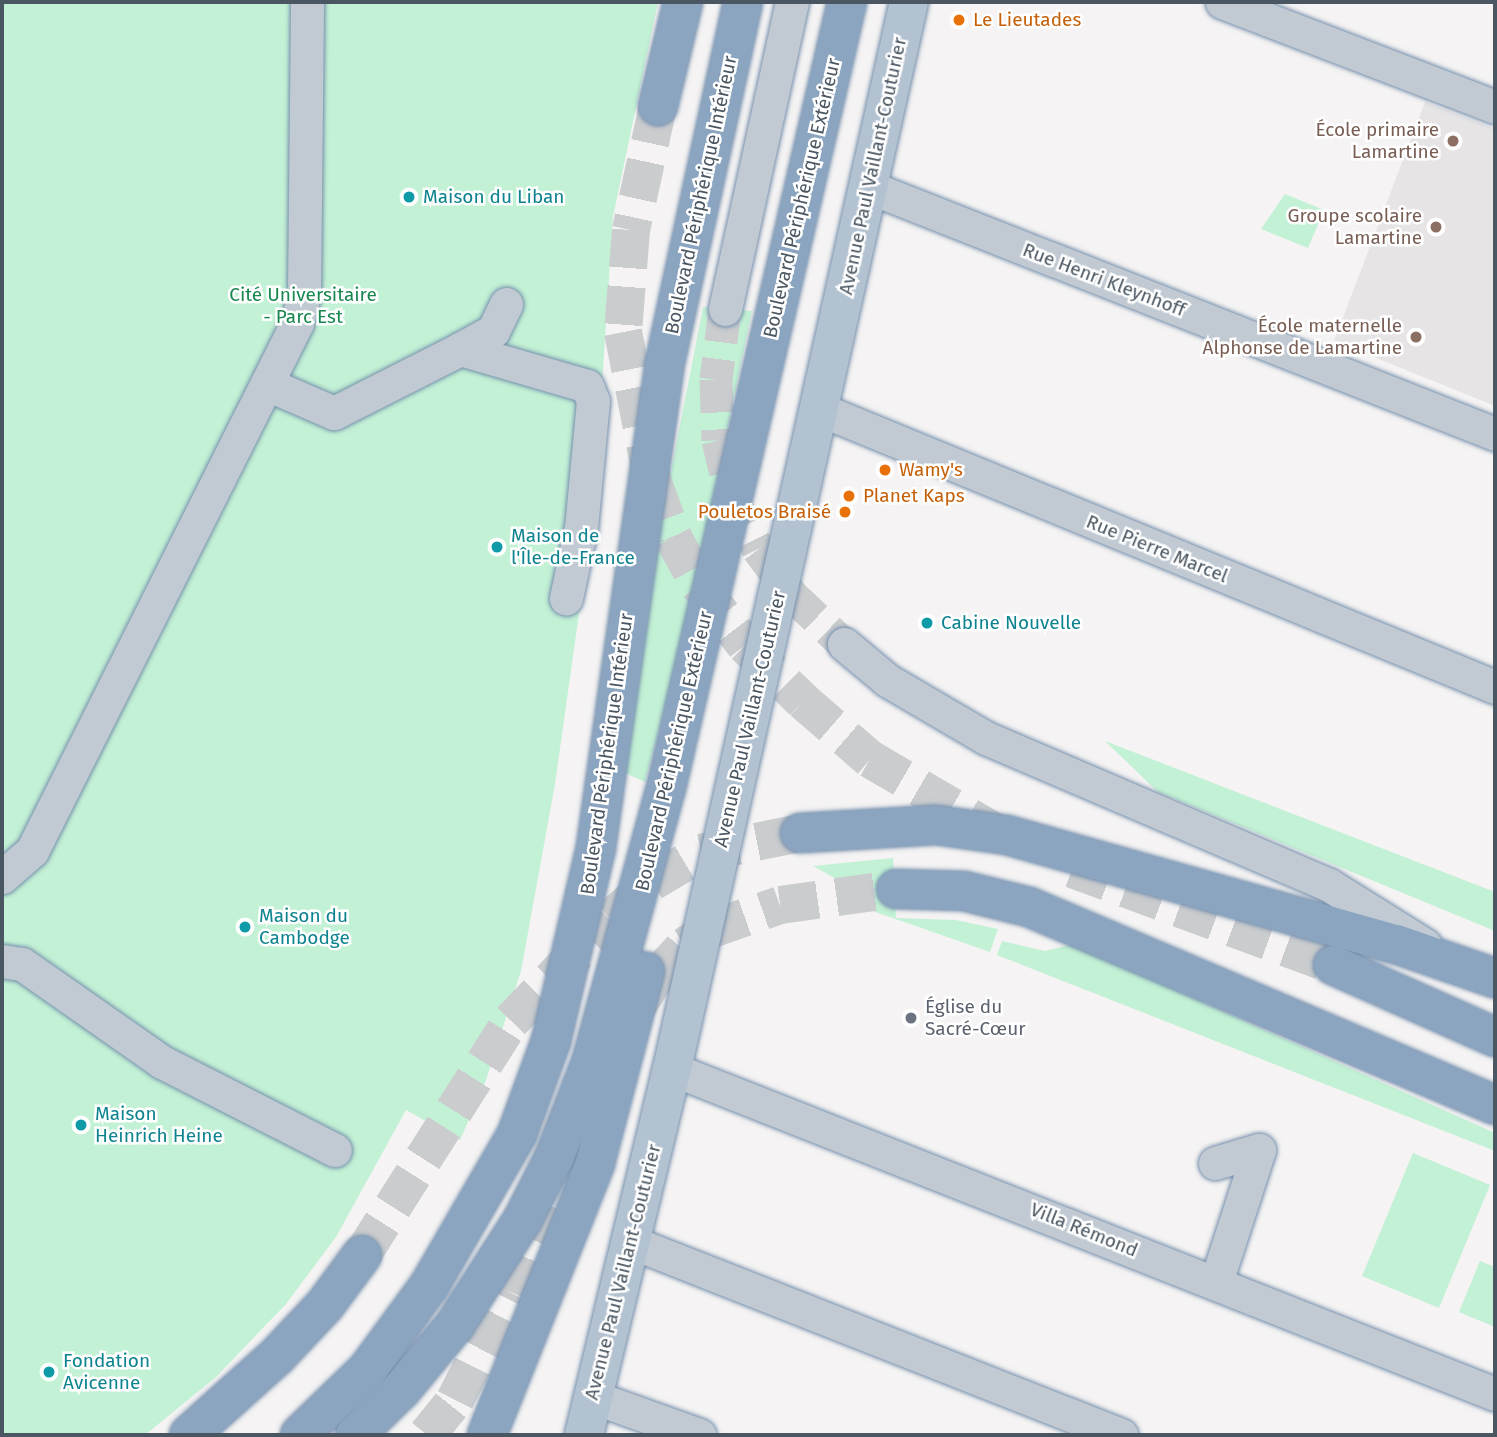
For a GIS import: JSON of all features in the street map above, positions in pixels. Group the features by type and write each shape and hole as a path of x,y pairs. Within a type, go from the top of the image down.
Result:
{"highway":[{"path":"658,106 683,2"},
{"name":"Boulevard Périphérique Intérieur","path":"300,1435 368,1369 429,1286 517,1134 551,1041 596,847 664,367 743,2"},
{"name":"Boulevard Périphérique Extérieur","path":"355,1435 401,1390 455,1325 523,1219 555,1156 592,1060 626,948 666,788 847,2"},
{"path":"487,1435 595,1163 680,837 666,788"},
{"path":"800,832 909,825 1007,835 1448,959 1495,978"},
{"path":"896,889 964,891 1029,906 1495,1105"},
{"path":"1333,965 1495,1037"},
{"path":"189,1435 277,1356 325,1305 362,1255"}],"main road":[{"name":"Avenue Paul Vaillant-Couturier","path":"584,1435 672,1069 909,2"}],"street":[{"path":"2,877 32,851 297,323 304,294 307,2"},
{"path":"725,309 792,2"},
{"path":"1222,2 1495,107"},
{"name":"Rue Henri Kleynhoff","path":"869,187 1495,434"},
{"path":"267,384 334,413 493,331 506,304"},
{"path":"460,349 568,377 591,392 581,527 566,597"},
{"name":"Rue Pierre Marcel","path":"819,409 1495,687"},
{"path":"844,645 887,680 976,733 1329,885 1448,959"},
{"path":"2,961 22,964 162,1062 335,1150"},
{"name":"Villa Rémond","path":"672,1069 1495,1394"},
{"path":"1215,1163 1259,1150 1216,1282"},
{"path":"631,1242 1121,1435"},
{"path":"593,1397 699,1435"}],"shaded area":[{"name":"Groupe scolaire Lamartine","path":"1425,102 1495,129 1495,406 1334,341"}],"green space":[{"name":"Cité Universitaire - Parc Est","path":"2,2 658,2 613,217 594,507 555,784 521,971 486,1080 460,1140 406,1110 336,1237 286,1304 216,1377 145,1435 2,1435"},
{"path":"1285,194 1324,210 1308,248 1261,229"},
{"path":"703,307 752,311 685,632 645,782 623,772 657,544"},
{"path":"1105,741 1495,892 1495,931 1158,792"},
{"path":"893,858 896,918 956,920 998,929 990,952 844,901 849,886 813,866"},
{"path":"1002,941 1045,951 1073,944 1495,1133 1495,1151 997,955"},
{"path":"1413,1153 1490,1185 1439,1308 1362,1276"},
{"path":"1480,1261 1495,1267 1495,1327 1459,1312"}],"tunnel":[{"path":"658,106 631,230 623,332 653,483 673,537 699,585 745,645 803,701 870,759 993,831"},
{"path":"725,309 716,379 718,440 731,495 758,549 792,595 844,644"},
{"path":"362,1255 511,1021 610,919 652,882 701,853 800,833"},
{"path":"1072,869 1333,965"},
{"path":"635,1010 656,977 685,946 709,930 780,905 896,889"},
{"path":"427,1435 455,1400 510,1292 550,1195"}],"place":[{"name":"Le Lieutades","path":"959,20"},
{"name":"École primaire Lamartine","path":"1453,141"},
{"name":"Maison du Liban","path":"409,197"},
{"name":"Groupe scolaire Lamartine","path":"1436,227"},
{"name":"École maternelle Alphonse de Lamartine","path":"1416,337"},
{"name":"Wamy's","path":"885,470"},
{"name":"Planet Kaps","path":"849,496"},
{"name":"Pouletos Braisé","path":"845,512"},
{"name":"Maison de l'Île-de-France","path":"497,547"},
{"name":"Cabine Nouvelle","path":"927,623"},
{"name":"Maison du Cambodge","path":"245,927"},
{"name":"Église du Sacré-Cœur","path":"911,1018"},
{"name":"Maison Heinrich Heine","path":"81,1125"},
{"name":"Fondation Avicenne","path":"49,1372"}]}
